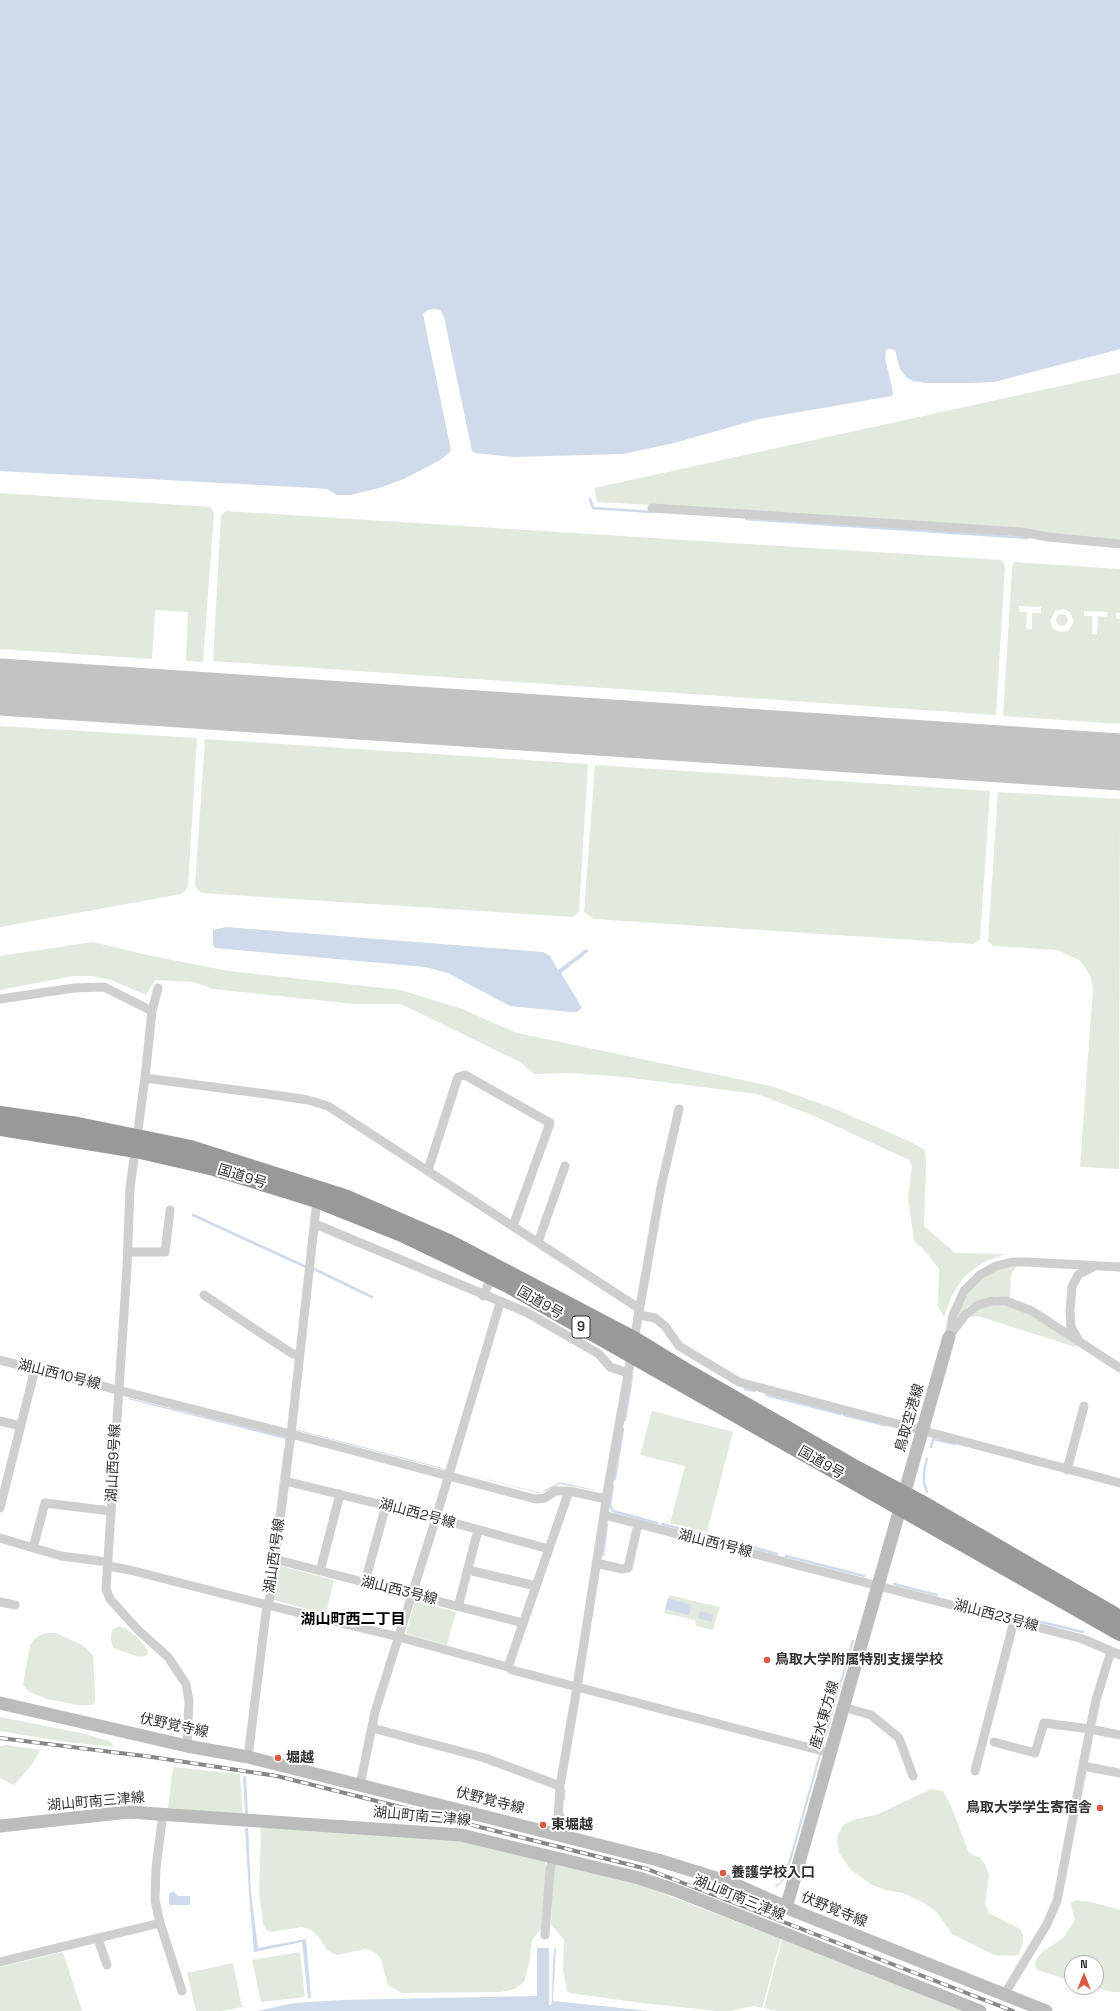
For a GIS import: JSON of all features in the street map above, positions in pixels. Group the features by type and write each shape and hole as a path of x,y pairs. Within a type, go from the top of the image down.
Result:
{"highway":[{"name":"国道9号","path":"0,1114 137,1143 317,1200 402,1234 632,1347"},
{"name":"国道9号","path":"0,1128 198,1150 269,1172 359,1203 449,1242 903,1502 1120,1633"},
{"name":"国道9号","path":"903,1502 920,1502 1120,1618"}],"street":[{"path":"652,508 1022,532 1048,537 1120,544"},
{"path":"0,999 74,988 104,987 152,1011"},
{"name":"湖山西9号線","path":"158,988 152,1011 137,1143 130,1188 128,1252 106,1589 110,1599 138,1630 168,1657 186,1684 189,1701 187,1746"},
{"path":"428,1170 458,1077 465,1075 550,1123 513,1226"},
{"path":"145,1078 308,1100 328,1106 390,1148 428,1170 538,1242 640,1312 655,1318 665,1326 679,1346 739,1382 1120,1483"},
{"path":"557,1835 560,1786 606,1499 661,1187 679,1109"},
{"path":"538,1242 565,1166"},
{"name":"湖山西1号線","path":"317,1200 291,1434 270,1598 267,1605 399,1637 508,1667 512,1670 830,1753"},
{"path":"128,1252 165,1252 170,1210"},
{"path":"315,1224 483,1296 526,1312 599,1354 610,1367 628,1373"},
{"path":"949,1337 953,1315 961,1295 971,1282 985,1271 996,1266 1012,1262 1120,1267"},
{"path":"1073,1264 1070,1311 1071,1327 1080,1342"},
{"path":"1072,1287 1081,1272 1098,1266"},
{"path":"483,1296 492,1277"},
{"path":"204,1295 293,1354 300,1355"},
{"path":"949,1337 961,1320 978,1305 992,1301 1006,1301 1032,1311 1120,1368"},
{"path":"360,1785 372,1728 500,1303"},
{"name":"鳥取空港線","path":"903,1502 949,1337"},
{"name":"湖山西10号線","path":"0,1360 291,1434"},
{"path":"0,1508 3,1480 21,1426 35,1370"},
{"path":"1067,1470 1084,1406"},
{"path":"0,1421 21,1426"},
{"path":"291,1434 535,1499 545,1498 556,1490 569,1491 606,1499"},
{"name":"湖山西2号線","path":"285,1481 386,1505 549,1549"},
{"path":"508,1667 569,1491"},
{"path":"320,1571 340,1494"},
{"name":"産水東方線","path":"786,1908 903,1502"},
{"path":"33,1548 45,1503 111,1511"},
{"path":"365,1582 386,1505"},
{"name":"湖山西1号線","path":"604,1515 879,1585"},
{"path":"596,1563 622,1570 628,1568 638,1524"},
{"path":"458,1606 478,1530"},
{"path":"0,1538 61,1556 108,1564 267,1605 248,1757"},
{"name":"湖山西3号線","path":"274,1559 523,1623"},
{"path":"468,1570 536,1586"},
{"name":"湖山西23号線","path":"879,1585 1083,1639 1116,1653 1096,1700 1057,1901 1047,1924 1004,1995"},
{"path":"0,1602 15,1605"},
{"path":"975,1771 1014,1621"},
{"name":"伏野覚寺線","path":"0,1703 187,1746 248,1757 658,1860 732,1883 786,1908 1046,2011"},
{"path":"843,1707 871,1715 899,1738 913,1776"},
{"path":"994,1742 1035,1753 1044,1723 1090,1729 1120,1735"},
{"path":"372,1728 485,1758 560,1786"},
{"path":"1084,1766 1120,1773"},
{"name":"湖山町南三津線","path":"0,1826 129,1812 163,1813 216,1819 461,1835 554,1856 639,1878 675,1890 980,2011"},
{"path":"163,1813 156,1868 155,1900 160,1923 182,1991"},
{"path":"545,1935 550,1870 554,1856"},
{"path":"0,1962 160,1923"},
{"path":"98,1939 107,1964"}],"shaded area":[{"path":"1120,373 1120,540 722,509 597,502 594,488"},
{"path":"0,493 210,507 214,513 203,662 186,661 188,612 155,610 152,659 0,649"},
{"path":"226,511 1002,560 1005,567 996,715 213,661 221,515"},
{"path":"1014,562 1120,569 1120,613 1116,613 1116,618 1120,619 1120,724 1003,716 1012,568","holes":["1019,606 1041,607 1041,613 1032,613 1032,629 1026,629 1027,612 1019,612","1063,609 1070,612 1074,622 1068,631 1060,632 1053,629 1050,621 1055,611","1084,611 1107,612 1107,617 1098,616 1097,634 1092,634 1092,616 1084,616"]},
{"path":"1064,614 1067,615 1067,625 1060,626 1057,625 1056,618 1057,615"},
{"path":"0,726 197,738 188,886 185,891 181,894 0,927"},
{"path":"205,739 588,764 579,912 573,917 201,893 195,886"},
{"path":"595,765 990,791 980,939 974,944 594,919 584,912"},
{"path":"998,792 1120,799 1119,1169 1080,1167 1093,988 1091,978 1086,969 1079,960 1057,950 993,946 988,941"},
{"path":"93,942 147,955 229,971 401,990 462,1009 517,1033 771,1086 833,1108 911,1142 925,1150 924,1226 955,1253 1006,1254 989,1260 975,1268 963,1278 951,1297 944,1317 938,1306 939,1269 926,1252 914,1241 908,1198 912,1166 909,1160 812,1115 757,1094 624,1077 571,1073 534,1074 520,1062 401,1004 354,1004 213,989 193,982 155,980 146,995 111,980 92,976 72,976 0,990 0,956"},
{"path":"1018,1265 1011,1274 1010,1298 996,1296 987,1298 968,1306 957,1318 956,1317 960,1303 972,1285 995,1269"},
{"path":"1001,1304 1019,1308 1077,1345 1075,1347 978,1316 970,1317 967,1320 973,1313 982,1307"},
{"path":"652,1411 733,1432 707,1532 670,1523 685,1466 640,1455"},
{"path":"278,1565 334,1580 326,1614 274,1600"},
{"path":"669,1595 720,1607 713,1630 696,1626 695,1620 664,1613"},
{"path":"415,1601 456,1612 447,1645 406,1634"},
{"path":"119,1626 125,1628 137,1637 147,1649 148,1655 139,1657 113,1648 111,1640 112,1630"},
{"path":"46,1633 56,1633 82,1645 93,1655 95,1702 92,1705 77,1705 47,1699 29,1692 23,1685 30,1645 38,1636"},
{"path":"0,1717 86,1734 111,1742 114,1747 66,1742 0,1731"},
{"path":"6,1745 40,1750 33,1763 14,1785 0,1778 0,1746"},
{"path":"173,1767 240,1774 243,1815 168,1808"},
{"path":"931,1789 943,1791 951,1806 969,1853 980,1858 985,1864 989,1875 985,1903 989,1913 1020,1929 1023,1935 1023,1943 1018,1955 994,1955 952,1934 936,1911 924,1903 903,1893 886,1890 872,1885 851,1870 839,1853 837,1837 843,1825 856,1819 876,1815"},
{"path":"263,1826 468,1840 544,1859 547,1868 541,1929 532,1940 529,1964 524,1982 515,1989 501,1992 402,1993 388,1985 381,1960 377,1954 370,1950 365,1949 337,1955 328,1951 317,1935 311,1930 302,1927 270,1932 266,1930 263,1923 259,1893 261,1828"},
{"path":"557,1862 636,1883 781,1939 762,2008 754,2006 730,2011 717,2011 634,2002 570,1993 567,1991 563,1970 564,1940 551,1924 553,1869"},
{"path":"1076,1900 1091,1902 1120,1910 1120,1992 1104,1990 1104,1955 1064,1955 1064,1978 1037,1970 1035,1965 1036,1960 1041,1953 1063,1938 1075,1920 1071,1903"},
{"path":"782,1939 961,2011 776,2011 764,2008"},
{"path":"63,1952 82,2011 0,2011 0,1967"},
{"path":"300,1952 305,1997 261,2002 252,1960"},
{"path":"233,1963 242,2007 223,2011 196,2011 187,1973"}],"water":[{"path":"0,0 1120,0 1120,349 994,382 925,383 913,381 906,377 900,369 895,350 889,349 886,350 885,358 893,392 892,396 759,419 674,443 623,454 512,457 476,453 472,451 444,317 440,310 434,309 428,310 423,314 451,451 440,460 404,479 379,488 351,495 337,495 327,489 314,488 0,471"},
{"path":"226,927 543,952 550,956 558,970 586,949 589,951 561,973 582,1008 577,1012 571,1012 510,1006 448,973 425,967 215,948 213,945 213,930"},
{"path":"129,1398 286,1437 286,1444 285,1439 128,1399"},
{"path":"295,1430 446,1469 446,1470"},
{"path":"285,1448 267,1579 274,1525"},
{"path":"453,1470 536,1492 541,1492 560,1482 599,1491 559,1484 546,1491 537,1493"},
{"path":"668,1598 692,1605 689,1615 665,1609"},
{"path":"700,1611 713,1615 712,1622 698,1618"},
{"path":"852,1640 854,1641 823,1747 821,1747"},
{"path":"819,1754 821,1755 787,1875 781,1884 776,1887 775,1885 780,1883 785,1874"},
{"path":"246,1776 248,1814 245,1814 243,1777"},
{"path":"245,1828 248,1828 251,1893 258,1948 306,1939 311,1998 308,1998 302,1942 254,1952"},
{"path":"173,1891 178,1896 190,1896 190,1905 169,1905 169,1894"},
{"path":"537,1948 549,1948 549,2005 551,2005 552,2001 553,1961 554,1949 556,1948 553,2001 650,2011 257,2011 294,2003 342,2000 537,1996"}],"waterway":[{"path":"590,499 593,508 653,512"},
{"path":"746,519 1028,538"},
{"path":"193,1215 306,1267"},
{"path":"312,1268 372,1297"},
{"path":"625,1420 632,1376"},
{"path":"745,1389 755,1391"},
{"path":"766,1395 841,1414"},
{"path":"844,1415 885,1425"},
{"path":"615,1479 623,1429"},
{"path":"931,1447 933,1439 955,1444"},
{"path":"927,1459 924,1471 924,1483 927,1492"},
{"path":"613,1486 610,1505 613,1511 657,1523"},
{"path":"603,1555 607,1524"},
{"path":"662,1524 721,1539"},
{"path":"731,1542 743,1545"},
{"path":"752,1547 777,1554"},
{"path":"786,1556 864,1576"},
{"path":"894,1584 937,1595"},
{"path":"970,1603 991,1609"},
{"path":"1004,1613 1083,1632"},
{"path":"564,1790 564,1799"},
{"path":"563,1814 563,1820"}],"runway":[{"path":"0,687 1120,762"}],"railway":[{"path":"0,1738 152,1757 277,1776 647,1869 1013,2011"}],"place":[{"name":"鳥取大学附属特別支援学校","path":"767,1660"},
{"name":"堀越","path":"278,1758"},
{"name":"鳥取大学学生寄宿舎","path":"1100,1808"},
{"name":"東堀越","path":"543,1825"},
{"name":"養護学校入口","path":"723,1873"}],"district":[{"name":"湖山町西二丁目","path":"353,1620"}]}
